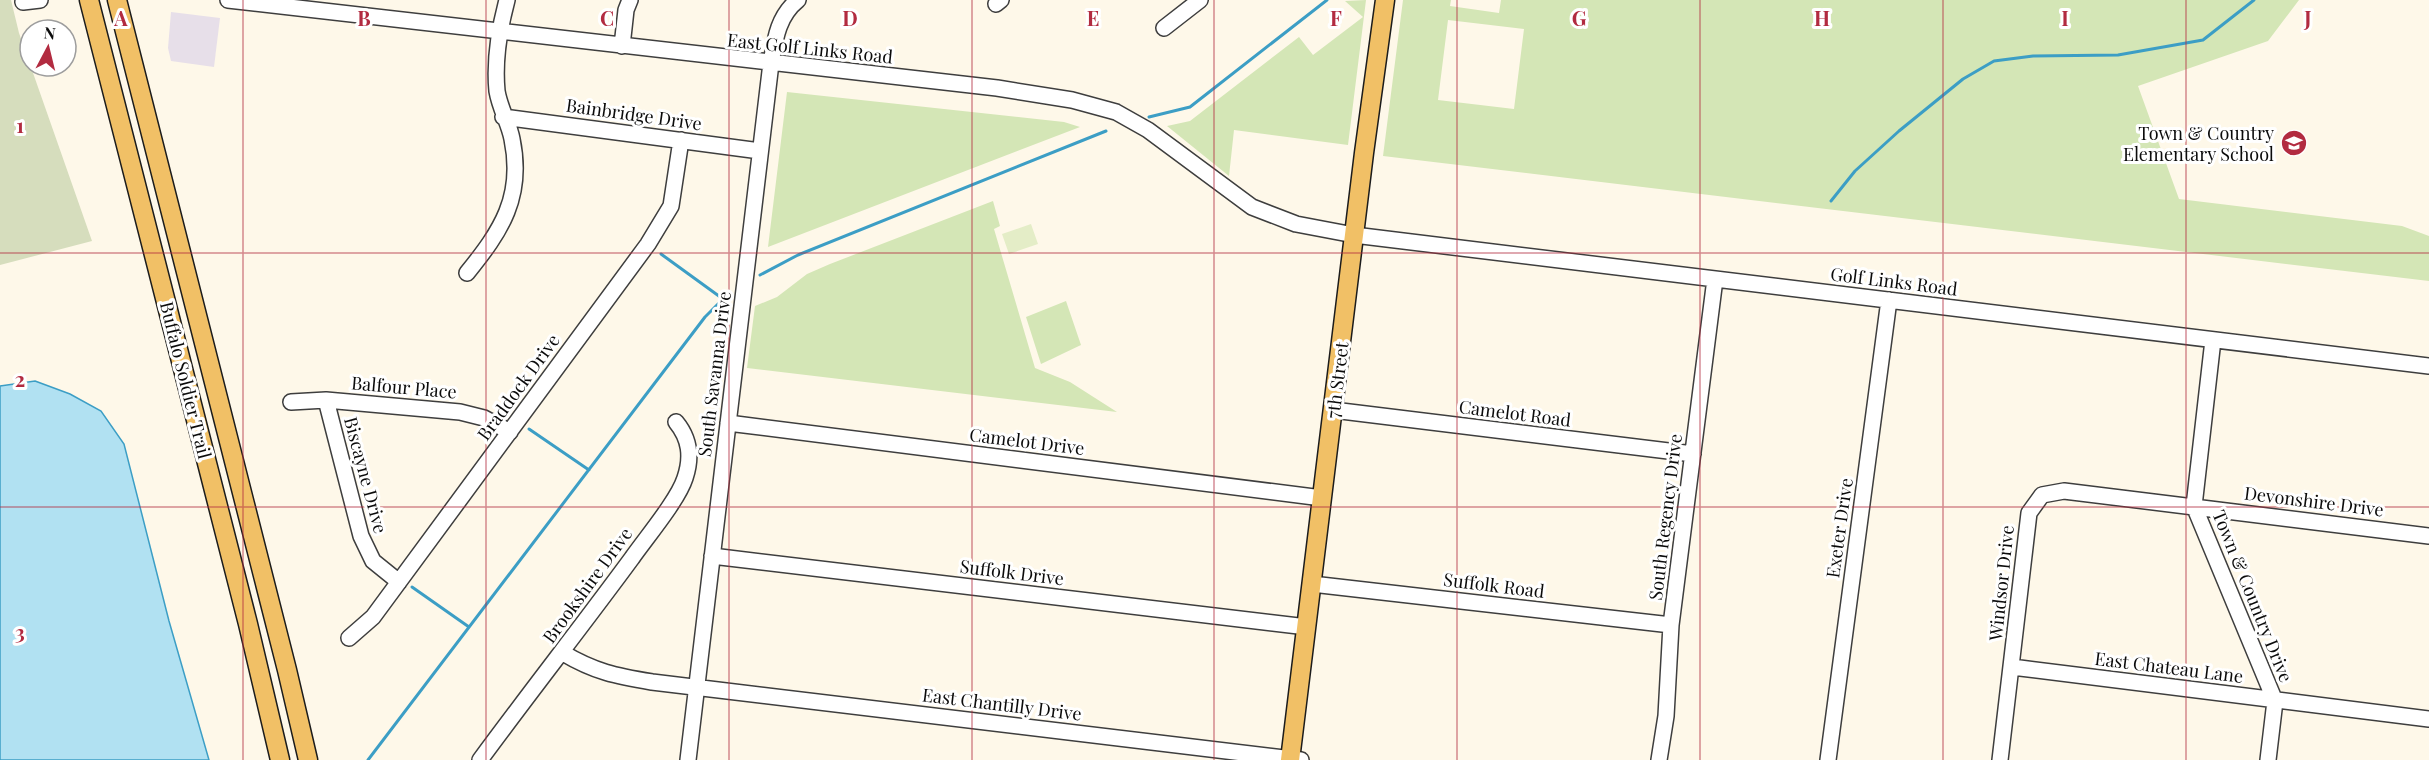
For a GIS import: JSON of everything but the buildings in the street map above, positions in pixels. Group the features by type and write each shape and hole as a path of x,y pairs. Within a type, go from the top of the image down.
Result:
{"main road":[{"name":"Buffalo Soldier Trail","path":"89,0 245,612 280,760"},
{"name":"Buffalo Soldier Trail","path":"117,0 308,760"},
{"name":"7th Street","path":"1294,760 1322,498 1385,0"}],"street":[{"path":"23,2 40,0"},
{"name":"East Golf Links Road","path":"228,0 333,6 499,31 997,88 1072,100 1116,112 1148,130 1252,207 1296,224 1354,235"},
{"path":"467,273 494,240 511,205 515,169 512,138 503,117 497,91 499,31 507,0"},
{"path":"622,46 626,10 630,0"},
{"name":"South Savanna Drive","path":"688,760 771,63 776,30 789,7 798,0"},
{"path":"1164,28 1200,0"},
{"name":"Bainbridge Drive","path":"503,117 760,151"},
{"name":"Braddock Drive","path":"349,638 373,618 663,221 671,206 675,190 681,140"},
{"name":"Golf Links Road","path":"1354,235 2429,366"},
{"name":"South Regency Drive","path":"1659,760 1666,716 1671,625 1715,279"},
{"name":"Exeter Drive","path":"1828,760 1889,300"},
{"name":"Town & Country Drive","path":"2213,340 2194,506 2275,701 2268,760"},
{"name":"Balfour Place","path":"291,402 326,400 460,412 484,417 510,432"},
{"name":"Biscayne Drive","path":"326,400 360,536 374,561 399,582"},
{"name":"Camelot Road","path":"1333,410 1693,454"},
{"name":"Brookshire Drive","path":"480,760 563,653 657,524 684,481 689,464 687,435 676,422"},
{"name":"Camelot Drive","path":"728,423 1322,498"},
{"name":"Windsor Drive","path":"2000,760 2029,513 2042,495 2064,491 2194,506"},
{"name":"Devonshire Drive","path":"2194,506 2429,536"},
{"name":"Suffolk Drive","path":"712,556 1307,627"},
{"name":"Suffolk Road","path":"1312,584 1671,625"},
{"name":"East Chantilly Drive","path":"563,653 584,665 611,675 652,682 1294,760"},
{"name":"East Chateau Lane","path":"2012,667 2429,719"}],"shaded area":[{"path":"171,12 220,18 214,67 171,61 168,48"}],"green space":[{"path":"0,0 11,0 18,29 18,78 35,78 92,241 0,265"},
{"path":"1366,0 1348,145 1234,130 1229,176 1167,126 1190,121 1299,37 1313,55 1363,17 1345,1"},
{"path":"1403,0 1451,0 1450,6 1499,13 1501,0 2299,0 2268,41 2138,86 2179,199 2402,226 2429,236 2429,281 1383,156","holes":["1448,20 1524,29 1514,109 1438,100"]},
{"path":"787,92 1064,122 1080,127 768,247"},
{"path":"993,201 1000,226 994,229 1035,368 1070,382 1117,412 747,368 755,306 777,297 807,274"},
{"path":"1031,224 1038,244 1009,254 1002,234"},
{"path":"1066,301 1081,345 1041,364 1026,317"}],"water":[{"path":"35,381 70,394 101,411 124,444 169,621 209,760 0,760 0,386"}],"waterway":[{"path":"1149,117 1190,107 1327,0"},
{"path":"1831,201 1855,171 1899,131 1963,79 1994,61 2033,56 2118,55 2203,40 2254,0"},
{"path":"760,275 798,255 1106,131"},
{"path":"368,760 705,317 723,299 661,254"},
{"path":"529,429 589,470"},
{"path":"412,587 469,627"}],"place":[{"name":"Town & Country Elementary School","path":"2294,143"}]}
